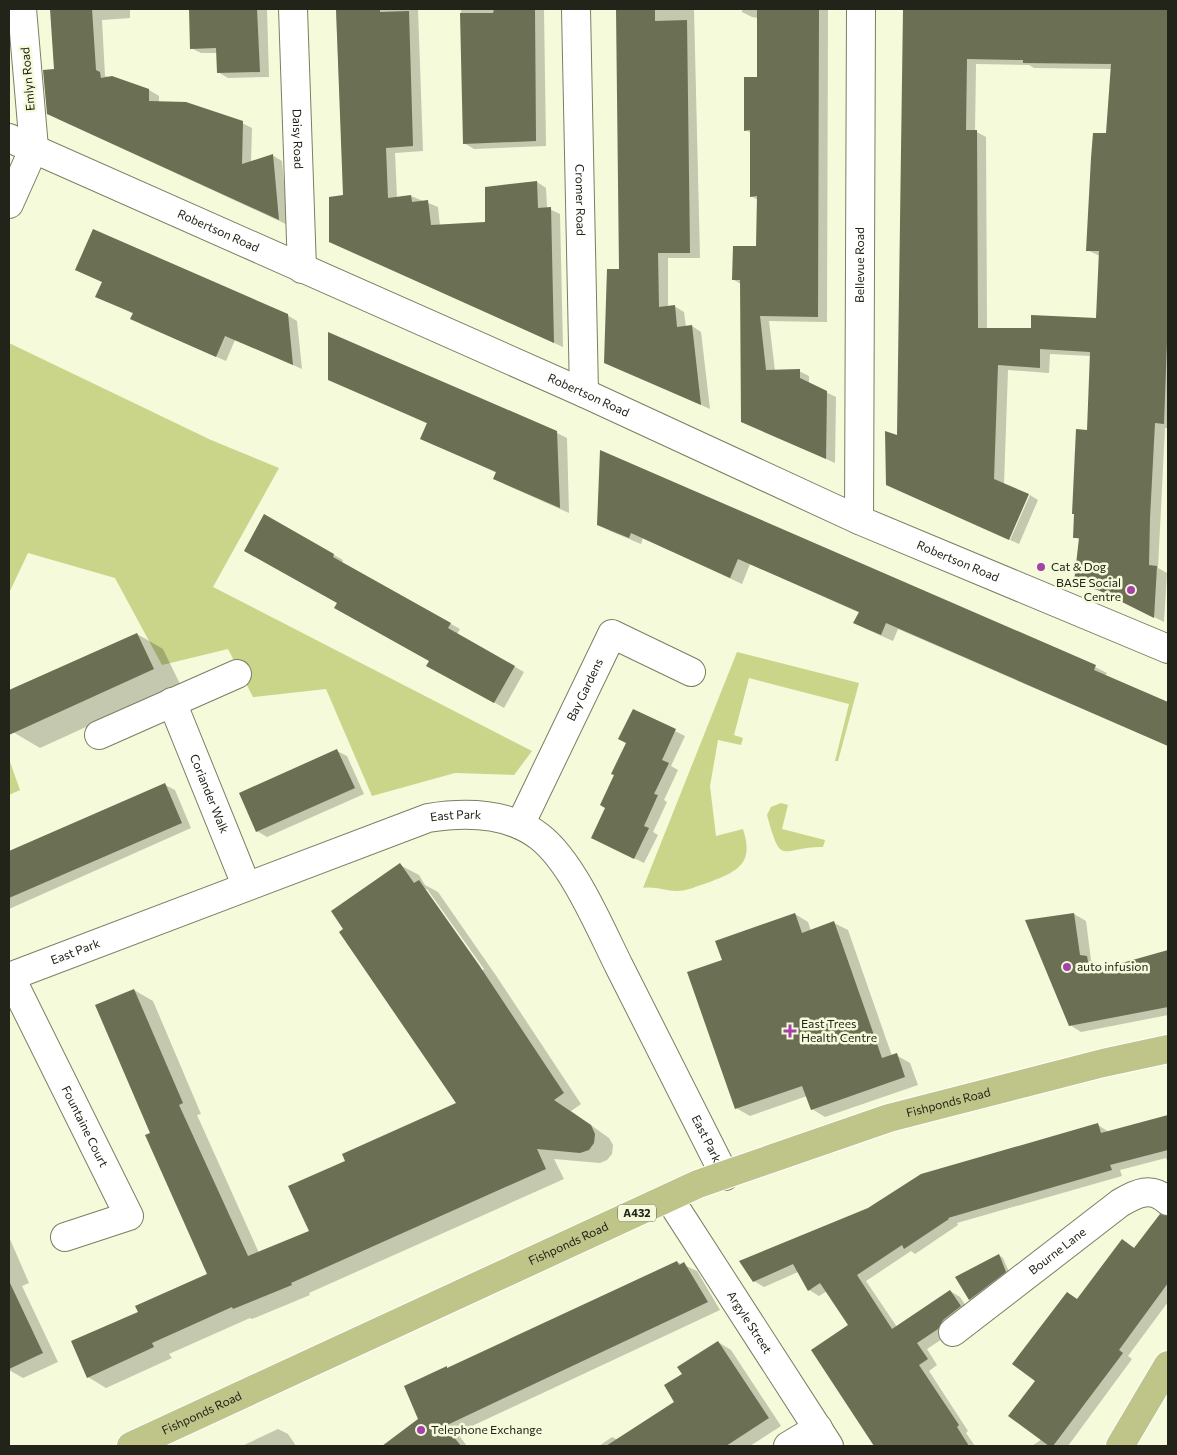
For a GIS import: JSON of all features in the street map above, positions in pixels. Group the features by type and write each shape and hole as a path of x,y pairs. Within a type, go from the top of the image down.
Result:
{"main road":[{"name":"Fishponds Road","path":"132,1446 698,1184 889,1118 1103,1063 1168,1049"},
{"path":"1120,1446 1161,1386 1168,1366"}],"street":[{"name":"Emlyn Road","path":"22,9 34,148"},
{"name":"Daisy Road","path":"293,9 302,269"},
{"name":"Cromer Road","path":"576,9 584,392"},
{"name":"Bellevue Road","path":"859,520 862,9"},
{"name":"Robertson Road","path":"9,138 584,392 859,520 1168,648"},
{"path":"9,204 34,148"},
{"name":"Bay Gardens","path":"520,825 612,634 692,672"},
{"path":"99,735 237,674"},
{"name":"Coriander Walk","path":"172,702 246,885"},
{"name":"East Park","path":"10,976 246,885 428,818 473,814 520,825 553,847 582,893 725,1176"},
{"name":"Fountaine Court","path":"10,976 128,1216 65,1237"},
{"name":"Bourne Lane","path":"953,1332 1120,1203 1137,1192 1160,1193 1168,1200"},
{"name":"Argyle Street","path":"669,1198 824,1437"},
{"path":"788,1446 824,1437"}],"green space":[{"path":"9,343 211,440 279,468 213,587 532,751 514,775 455,773 372,796 326,689 253,697 228,649 162,665 115,578 28,553 9,593"},
{"path":"737,652 859,683 838,761 835,761 849,704 749,678 734,735 743,738 741,745 718,740 710,786 716,836 743,829 747,851 745,859 734,871 727,875 688,889 677,891 643,888"},
{"path":"9,759 20,790 9,795"},
{"path":"781,803 788,805 782,829 825,840 823,847 791,851 780,849 776,843 767,815 771,807"}],"building":[{"path":"50,9 92,9 96,70 100,72 101,78 112,76 149,89 149,101 186,102 243,121 242,164 273,154 279,220 47,114 43,70 54,69"},
{"path":"189,9 257,9 260,72 217,73 216,48 190,49"},
{"path":"336,9 380,9 380,12 409,11 413,146 386,148 388,198 411,195 412,202 428,200 431,225 485,222 485,187 537,181 538,208 551,207 554,343 329,242 329,197 343,195"},
{"path":"494,9 535,9 536,141 463,144 460,13 493,13"},
{"path":"616,9 655,9 655,21 687,20 690,253 658,253 659,307 675,305 677,327 692,325 701,405 604,363 607,269 619,269"},
{"path":"757,9 819,9 818,317 760,316 766,370 800,369 800,378 827,391 826,459 741,422 740,280 732,280 733,246 756,246 757,196 750,197 750,130 744,131 744,77 757,77"},
{"path":"903,9 1168,9 1168,314 1164,424 1155,423 1150,518 1149,565 1157,566 1154,618 1092,587 1074,582 1079,538 1073,538 1074,514 1072,514 1076,429 1087,430 1090,352 1040,349 1040,368 998,365 994,479 1029,494 1009,540 886,485 885,431 897,435","holes":["967,59 1023,60 1023,63 1111,64 1106,133 1093,133 1091,158 1086,251 1099,251 1096,318 1031,315 1031,328 978,328 977,130 966,130"]},
{"path":"93,229 288,314 293,365 225,336 216,357 130,319 133,313 95,297 102,282 75,270"},
{"path":"328,332 557,431 560,508 493,479 496,472 420,439 427,423 328,380"},
{"path":"600,450 1096,665 1094,670 1168,702 1168,746 886,623 881,635 853,623 859,612 738,559 730,578 631,533 629,538 597,525"},
{"path":"264,514 334,554 333,557 451,623 448,628 515,666 494,703 426,666 429,661 334,608 337,603 244,551"},
{"path":"137,633 154,669 9,735 9,690"},
{"path":"633,709 676,729 662,760 669,763 654,794 658,795 644,826 649,828 634,859 591,838 605,808 600,805 614,775 611,774 626,743 618,739"},
{"path":"337,749 355,788 256,832 239,793"},
{"path":"165,783 182,823 9,898 9,851"},
{"path":"400,863 414,883 419,880 479,965 564,1093 554,1100 591,1125 595,1134 594,1143 589,1150 580,1153 537,1149 546,1169 291,1283 292,1285 233,1309 232,1307 152,1343 154,1347 87,1378 71,1341 138,1312 135,1306 207,1274 145,1135 150,1133 95,1005 134,989 183,1103 179,1105 248,1256 309,1231 288,1186 345,1161 342,1154 456,1103 339,932 343,929 331,911"},
{"name":"East Trees Health Centre","path":"795,913 802,933 834,921 882,1058 897,1053 905,1077 811,1110 802,1086 735,1109 687,972 722,960 715,941"},
{"name":"auto infusion","path":"1074,913 1080,955 1087,956 1090,972 1168,950 1168,1007 1069,1026 1025,920"},
{"path":"1168,1115 1168,1150 1110,1165 1112,1170 948,1218 904,1249 902,1245 857,1275 892,1329 950,1290 961,1306 943,1320 938,1329 917,1343 928,1359 919,1365 959,1425 957,1427 969,1446 874,1446 811,1350 848,1325 820,1283 808,1291 793,1264 753,1282 739,1261 868,1208 921,1174 1098,1123 1101,1133"},
{"path":"1160,1214 1168,1216 1168,1283 1119,1350 1123,1353 1053,1446 1049,1446 1008,1416 1035,1381 1012,1364 1067,1292 1077,1299 1122,1239 1134,1248"},
{"path":"999,1254 1006,1272 969,1300 955,1277"},
{"path":"677,1261 679,1265 684,1262 708,1302 445,1426 461,1446 382,1446 418,1419 404,1386 447,1366 447,1368"},
{"path":"9,1281 43,1353 9,1369"},
{"path":"718,1341 769,1418 726,1446 606,1446 674,1402 664,1385 682,1374 677,1367"}],"place":[{"name":"Cat & Dog","path":"1041,567"},
{"name":"BASE Social Centre","path":"1131,590"},
{"name":"auto infusion","path":"1067,967"},
{"name":"East Trees Health Centre","path":"790,1031"},
{"name":"Telephone Exchange","path":"421,1430"}]}
